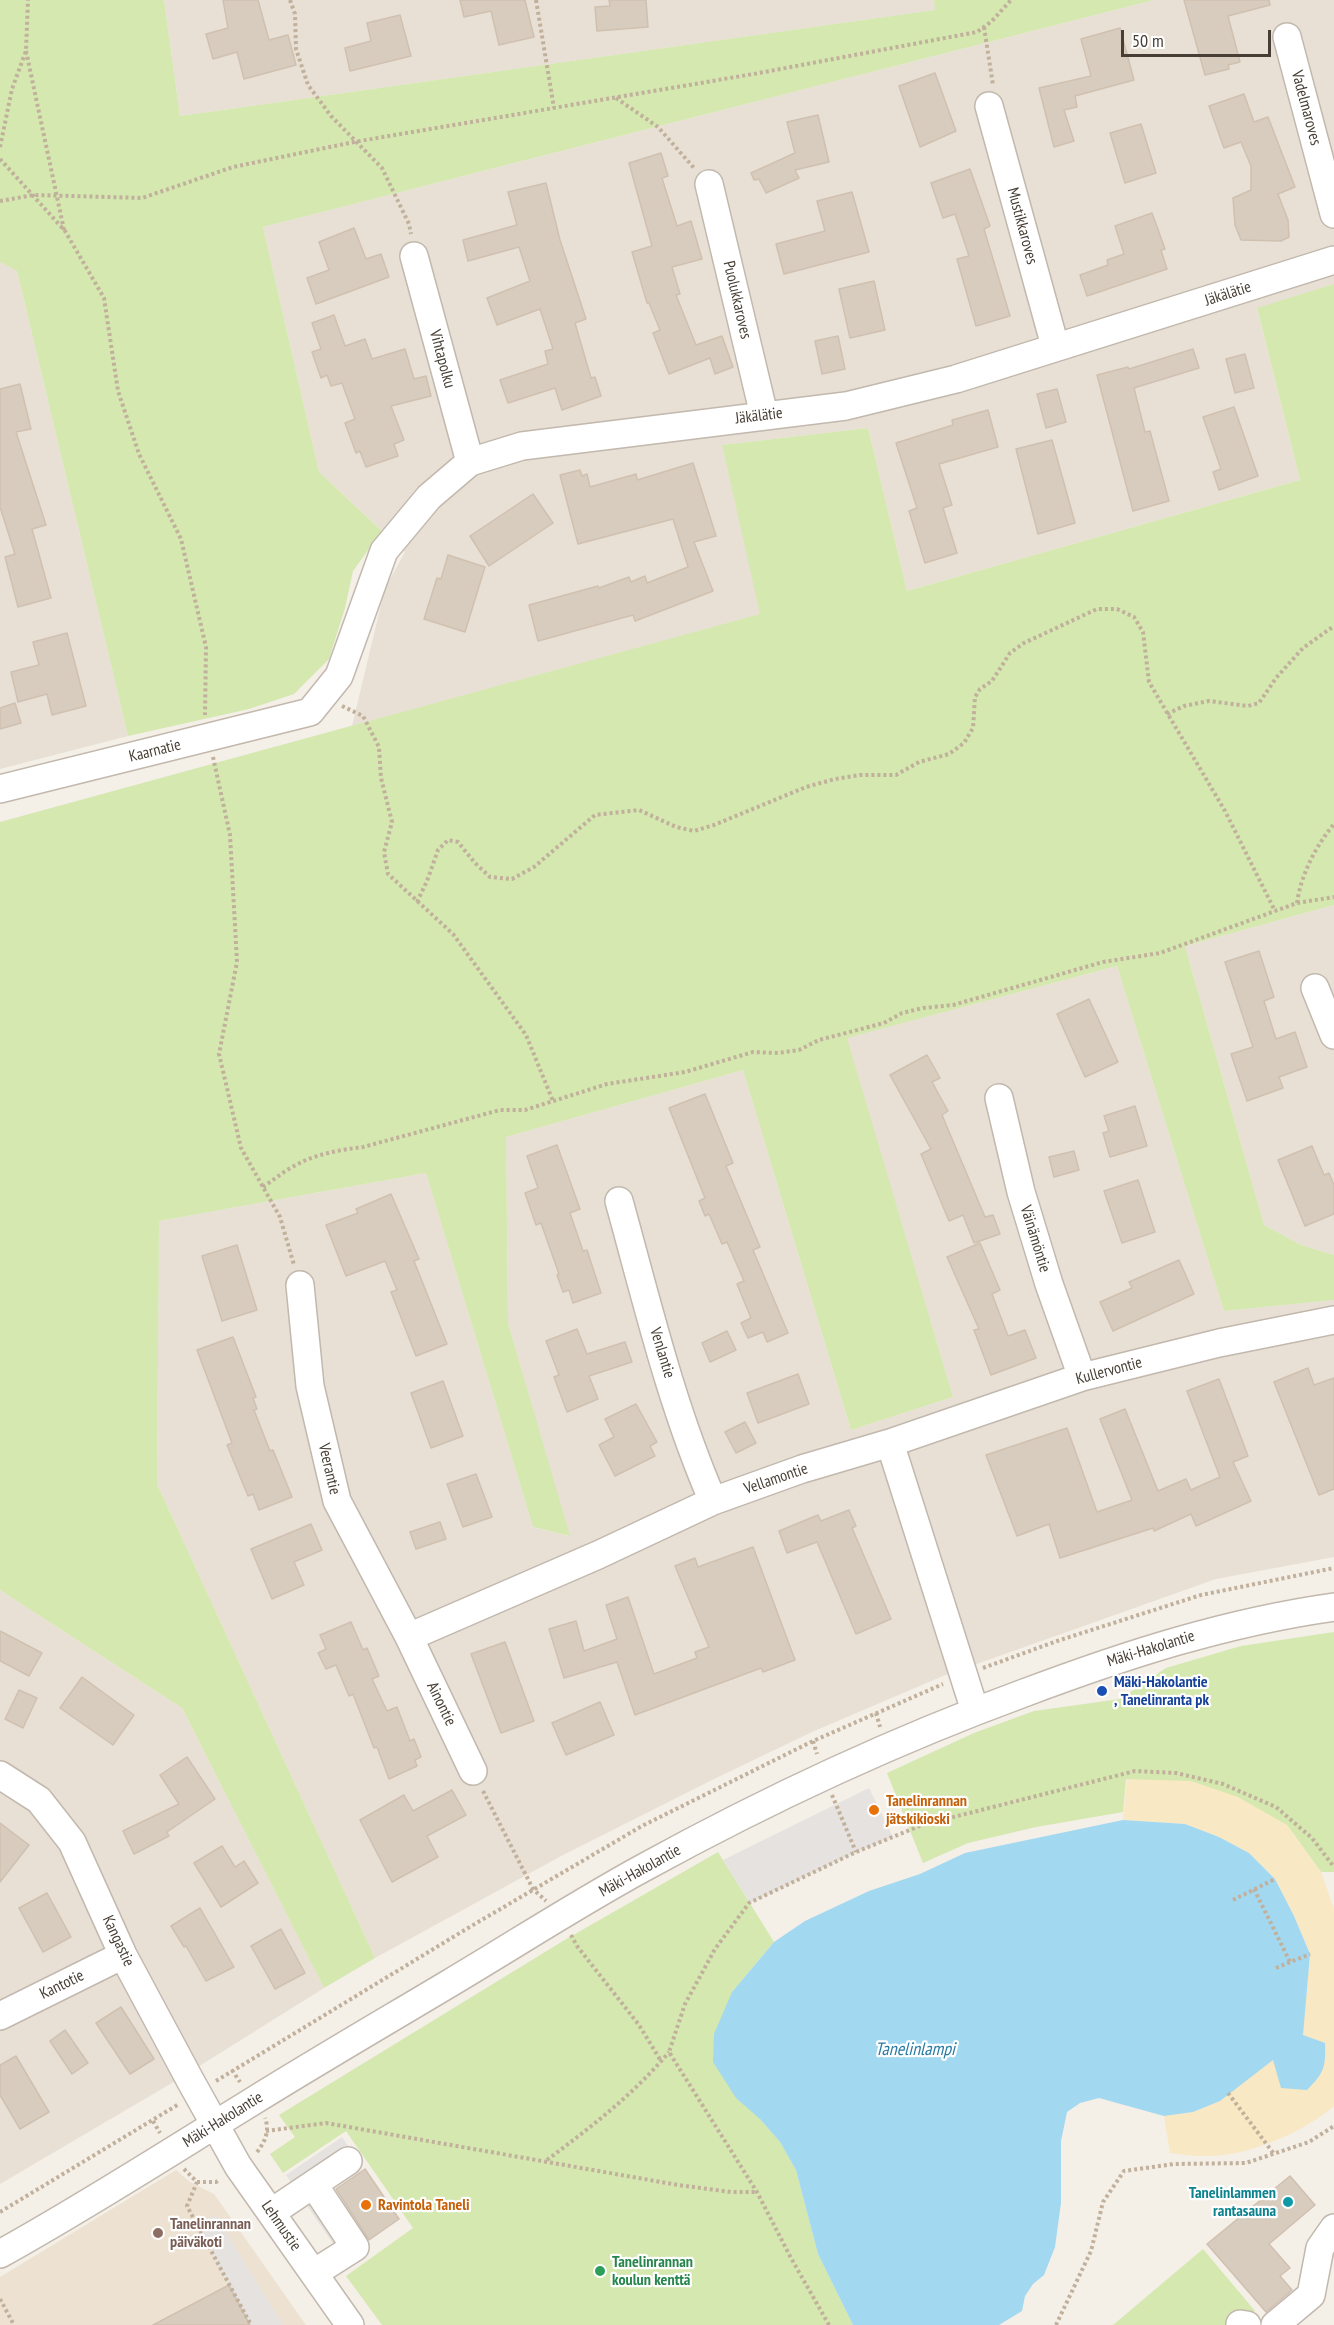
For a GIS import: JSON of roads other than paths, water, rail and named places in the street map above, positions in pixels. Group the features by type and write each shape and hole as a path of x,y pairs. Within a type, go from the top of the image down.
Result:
{"street":[{"name":"Vadelmaroves","path":"1287,37 1334,214"},
{"name":"Mustikkaroves","path":"989,106 1055,346"},
{"name":"Puolukkaroves","path":"709,184 764,415"},
{"name":"Vihtapolku","path":"414,256 471,462"},
{"name":"Jäkälätie","path":"316,705 339,676 384,550 429,497 471,462 522,446 846,406 956,379 1334,260"},
{"name":"Kaarnatie","path":"0,789 316,705"},
{"path":"1315,988 1334,1035"},
{"name":"Väinämöntie","path":"999,1098 1021,1192 1049,1284 1082,1377"},
{"name":"Venlantie","path":"619,1202 657,1338 696,1461 713,1501"},
{"name":"Veerantie","path":"300,1284 310,1386 337,1501 409,1637"},
{"name":"Kullervontie","path":"890,1443 1082,1377 1219,1342 1334,1320"},
{"path":"890,1443 975,1711"},
{"name":"Vellamontie","path":"409,1637 598,1555 713,1501 802,1469 890,1443"},
{"name":"Mäki-Hakolantie","path":"0,2254 640,1869 746,1814 895,1745 975,1711 1100,1664 1215,1630 1296,1612 1334,1607"},
{"name":"Ainontie","path":"409,1637 473,1771"},
{"name":"Kangastie","path":"0,1775 39,1800 72,1842 123,1955 215,2125"},
{"name":"Kantotie","path":"0,2016 123,1955"},
{"name":"Lehmustie","path":"215,2125 238,2166 350,2325"},
{"path":"272,2212 348,2161"},
{"path":"314,2185 355,2247 314,2273"},
{"path":"1275,2325 1311,2295 1320,2248 1334,2228"},
{"path":"1240,2324 1247,2325"}],"water":[{"name":"Tanelinlampi","path":"1123,1820 1185,1824 1219,1837 1249,1853 1275,1879 1310,1954 1303,2035 1325,2043 1323,2069 1307,2090 1281,2088 1273,2060 1220,2101 1193,2112 1164,2116 1099,2098 1080,2103 1067,2112 1061,2141 1061,2203 1055,2247 1044,2275 1033,2284 1025,2296 1022,2311 999,2325 853,2325 818,2254 796,2170 780,2142 760,2119 736,2098 713,2062 714,2034 732,1992 774,1942 805,1921 869,1891 920,1874 965,1853"}],"place":[{"name":"Mäki-Hakolantie , Tanelinranta pk","path":"1102,1691"},
{"name":"Tanelinrannan jätskikioski","path":"874,1810"},
{"name":"Tanelinlammen rantasauna","path":"1288,2202"},
{"name":"Ravintola Taneli","path":"366,2205"},
{"name":"Tanelinrannan päiväkoti","path":"158,2233"},
{"name":"Tanelinrannan koulun kenttä","path":"600,2271"}]}
